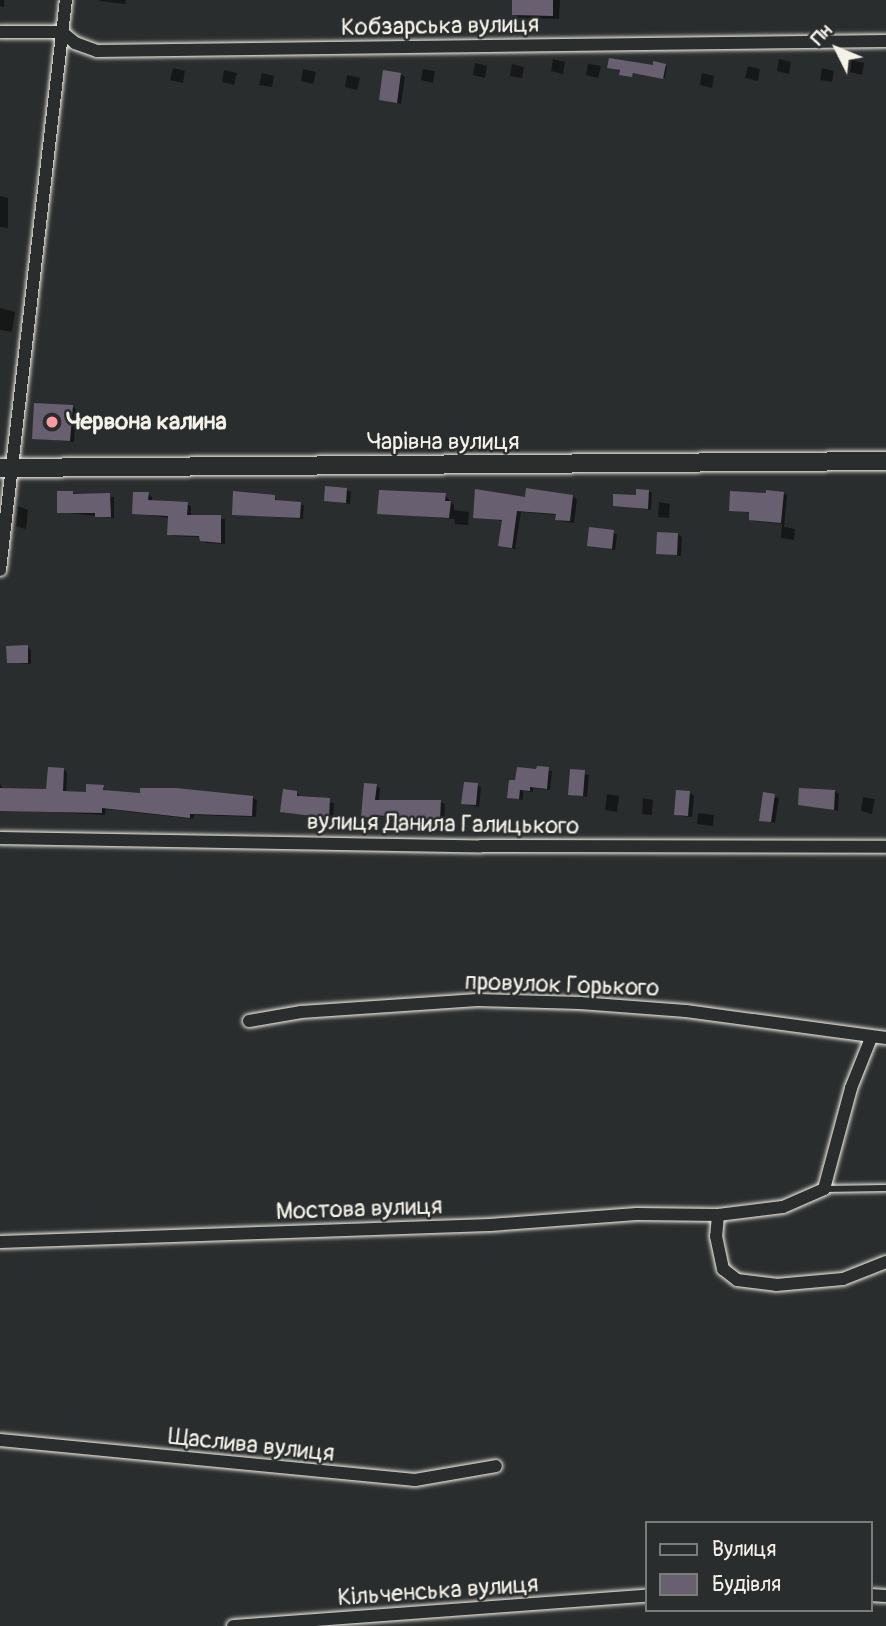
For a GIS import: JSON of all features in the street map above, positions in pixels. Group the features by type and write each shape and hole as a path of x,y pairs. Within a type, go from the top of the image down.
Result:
{"street":[{"path":"0,570 7,468 66,0"},
{"name":"Кобзарська вулиця","path":"0,32 62,32 75,43 97,51 886,41"},
{"name":"Чарівна вулиця","path":"7,468 886,461"},
{"name":"вулиця Данила Галицького","path":"0,838 481,846 886,847"},
{"name":"провулок Горького","path":"249,1021 301,1012 478,1000 580,1003 686,1011 886,1038"},
{"path":"824,1189 851,1088 871,1038"},
{"name":"Мостова вулиця","path":"0,1242 490,1226 637,1214 718,1215 783,1208 824,1189"},
{"path":"718,1215 716,1236 723,1269 737,1280 776,1285 843,1279 886,1262"},
{"name":"Щаслива вулиця","path":"0,1440 415,1480 496,1466"},
{"name":"Кільченська вулиця","path":"233,1626 439,1620 644,1596"}],"lane":[{"name":"Мостова вулиця","path":"824,1189 886,1188"}],"building":[{"path":"512,0 553,0 553,16 512,15"},
{"path":"609,58 653,65 653,61 666,64 663,79 633,73 632,77 619,75 620,70 607,68"},
{"path":"383,70 401,73 397,103 379,100"},
{"name":"Червона калина","path":"34,403 73,405 70,441 32,439"},
{"path":"325,486 347,488 346,503 324,501"},
{"path":"526,488 573,495 570,521 555,520 556,514 517,511 512,548 498,546 502,520 473,518 475,489 525,497"},
{"path":"636,489 649,490 648,509 613,506 613,494 636,495"},
{"path":"379,490 446,493 445,501 451,501 449,518 377,514"},
{"path":"766,490 784,492 781,523 749,520 749,512 729,511 730,491 766,493"},
{"path":"57,491 73,491 73,494 110,493 111,517 95,517 95,513 57,513"},
{"path":"233,491 275,495 275,500 301,502 300,518 232,515"},
{"path":"133,492 149,492 148,500 188,502 187,515 221,515 221,543 200,541 199,536 167,535 168,516 132,514"},
{"path":"589,527 614,530 612,549 587,546"},
{"path":"657,532 678,533 677,555 656,554"},
{"path":"28,645 28,663 7,663 6,646"},
{"path":"537,766 549,767 547,789 530,787 530,791 520,790 519,799 507,798 509,780 515,780 517,767 536,769"},
{"path":"48,767 64,768 63,791 86,792 86,784 104,785 103,790 140,793 140,788 176,788 253,796 252,816 190,814 190,818 102,808 102,813 0,811 0,788 46,789"},
{"path":"570,769 585,770 583,796 568,795"},
{"path":"464,782 478,783 476,805 461,804"},
{"path":"364,783 377,784 375,800 441,800 440,820 374,815 374,818 361,817"},
{"path":"799,788 835,790 834,810 798,805"},
{"path":"283,789 297,791 297,796 330,798 329,818 280,812"},
{"path":"676,790 690,791 688,816 674,815"},
{"path":"763,792 775,794 771,822 759,821"}],"place":[{"name":"Червона калина","path":"52,422"}]}
